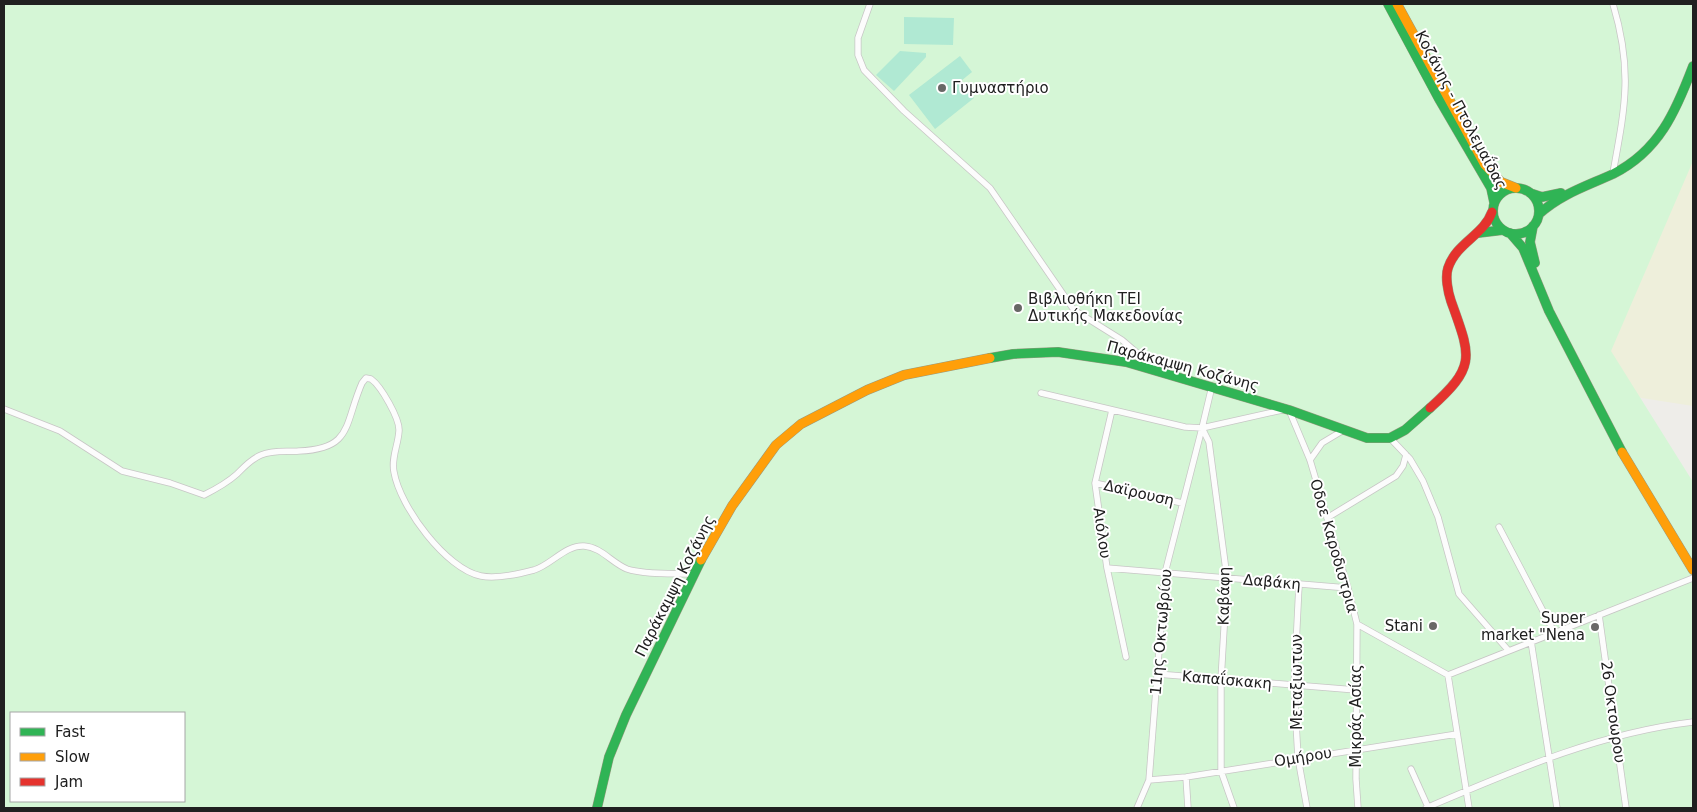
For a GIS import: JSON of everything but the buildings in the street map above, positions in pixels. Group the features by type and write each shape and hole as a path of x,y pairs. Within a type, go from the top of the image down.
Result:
{"main road":[{"name":"Κοζάνης - Πτολεμαΐδας","path":"1388,4 1443,107 1491,188 1493,207"},
{"name":"Κοζάνης - Πτολεμαΐδας","path":"1397,4 1485,165 1501,182 1516,188"},
{"path":"1692,566 1644,492 1599,410 1562,333 1532,256 1530,242 1533,226 1538,214 1549,204 1568,192 1612,174 1638,159 1658,140 1673,118 1693,66"},
{"path":"1390,438 1405,430 1434,404 1452,386 1464,370 1467,359 1467,347 1448,293 1447,269 1458,248 1488,223 1493,207 1503,192 1516,188 1542,197 1568,192"},
{"path":"1530,193 1537,203 1538,214"},
{"path":"1493,207 1495,222 1523,248 1549,311 1562,333"},
{"path":"1478,233 1523,233 1533,226"},
{"name":"Παράκαμψη Κοζάνης","path":"597,808 609,757 619,732 708,545 732,506 776,445 787,434 806,421 883,382 932,368 1013,354 1038,352 1097,357 1158,370 1212,386 1367,438 1390,438"}],"street":[{"path":"870,4 858,38 858,55 864,70 904,111 990,188 1020,229 1067,302 1082,317 1122,340 1158,370"},
{"path":"1612,174 1622,134 1626,76 1625,54 1613,4"},
{"path":"4,409 60,431 122,471 170,483 204,495 225,484 262,454 310,451 332,446 342,434 362,383 366,378 371,379 385,397 399,428 393,466 402,496 429,539 463,568 481,576 521,574 544,567 571,548 585,546 599,551 626,568 637,572 695,574"},
{"path":"1202,428 1212,386"},
{"path":"1041,393 1185,427 1202,428 1287,410"},
{"name":"Αιόλου","path":"1112,410 1095,483 1107,568 1126,657"},
{"name":"Oδοε Καροδιστρια","path":"1287,410 1310,460 1357,624 1448,675"},
{"name":"11ης Οκτωβρίου","path":"1137,808 1149,780 1165,573 1202,428"},
{"name":"Καβάφη","path":"1202,428 1209,442 1228,578 1221,680 1221,771 1234,808"},
{"name":"Oδοε Καροδιστρια","path":"1310,460 1322,443 1342,431"},
{"path":"1390,438 1406,454 1423,481 1438,518 1459,594 1508,650"},
{"path":"1327,518 1396,476 1403,466 1406,454"},
{"name":"Δαϊρουση","path":"1095,483 1182,503"},
{"path":"1499,527 1554,632"},
{"name":"Δαβάκη","path":"1107,568 1348,588"},
{"path":"1469,808 1448,675 1693,578"},
{"name":"Μεταξιωτων","path":"1300,585 1294,686 1298,758 1307,808"},
{"name":"26 Οκτοωρου","path":"1599,615 1626,808"},
{"name":"Μικράς Ασίας","path":"1357,624 1356,749 1358,808"},
{"path":"1531,641 1557,808"},
{"name":"Καπαΐσκακη","path":"1157,674 1356,690"},
{"path":"1411,769 1427,808 1550,758 1616,735 1693,722"},
{"name":"Ομήρου","path":"1149,780 1186,777 1457,734"},
{"path":"1186,777 1188,808"}],"green space":[{"path":"4,4 1693,4 1693,161 1611,351 1693,482 1693,808 4,808"},
{"path":"904,17 954,18 953,45 904,44"},
{"path":"900,51 926,53 926,57 894,91 876,75"},
{"name":"Γυμναστήριο","path":"960,56 972,72 961,81 974,98 935,129 909,95"},
{"path":"1693,88 1693,406 1610,393 1547,220"}],"traffic: fast":[{"path":"1388,4 1439,99 1491,188 1494,202"},
{"path":"1539,214 1556,201 1613,174 1643,154 1654,142 1672,114 1693,66"},
{"path":"1512,188 1520,188 1529,192 1535,198 1539,211 1535,224 1529,230 1520,234 1512,234 1503,230 1497,224 1493,215 1493,207 1497,198 1503,192 1512,188"},
{"path":"1530,193 1542,197 1561,193"},
{"path":"1533,226 1530,242 1535,263"},
{"path":"1478,233 1503,230"},
{"path":"1510,233 1523,248 1549,311 1622,452"},
{"path":"990,358 1013,354 1058,352 1126,362 1289,410 1367,438 1390,438 1405,430 1430,408"},
{"path":"597,808 609,757 626,715 701,560"}],"traffic: slow":[{"path":"1397,4 1485,165 1501,182 1516,188"},
{"path":"701,560 732,506 776,445 801,424 867,390 904,375 990,358"},
{"path":"1622,452 1693,570"}],"traffic: jam":[{"path":"1430,408 1456,381 1463,370 1466,360 1463,335 1448,289 1448,268 1457,252 1483,227 1492,212"}],"place":[{"name":"Γυμναστήριο","path":"942,88"},
{"name":"Βιβλιοθήκη ΤΕΙ Δυτικής Μακεδονίας","path":"1018,308"},
{"name":"Stani","path":"1433,626"},
{"name":"Super market \"Nena","path":"1595,627"}]}
